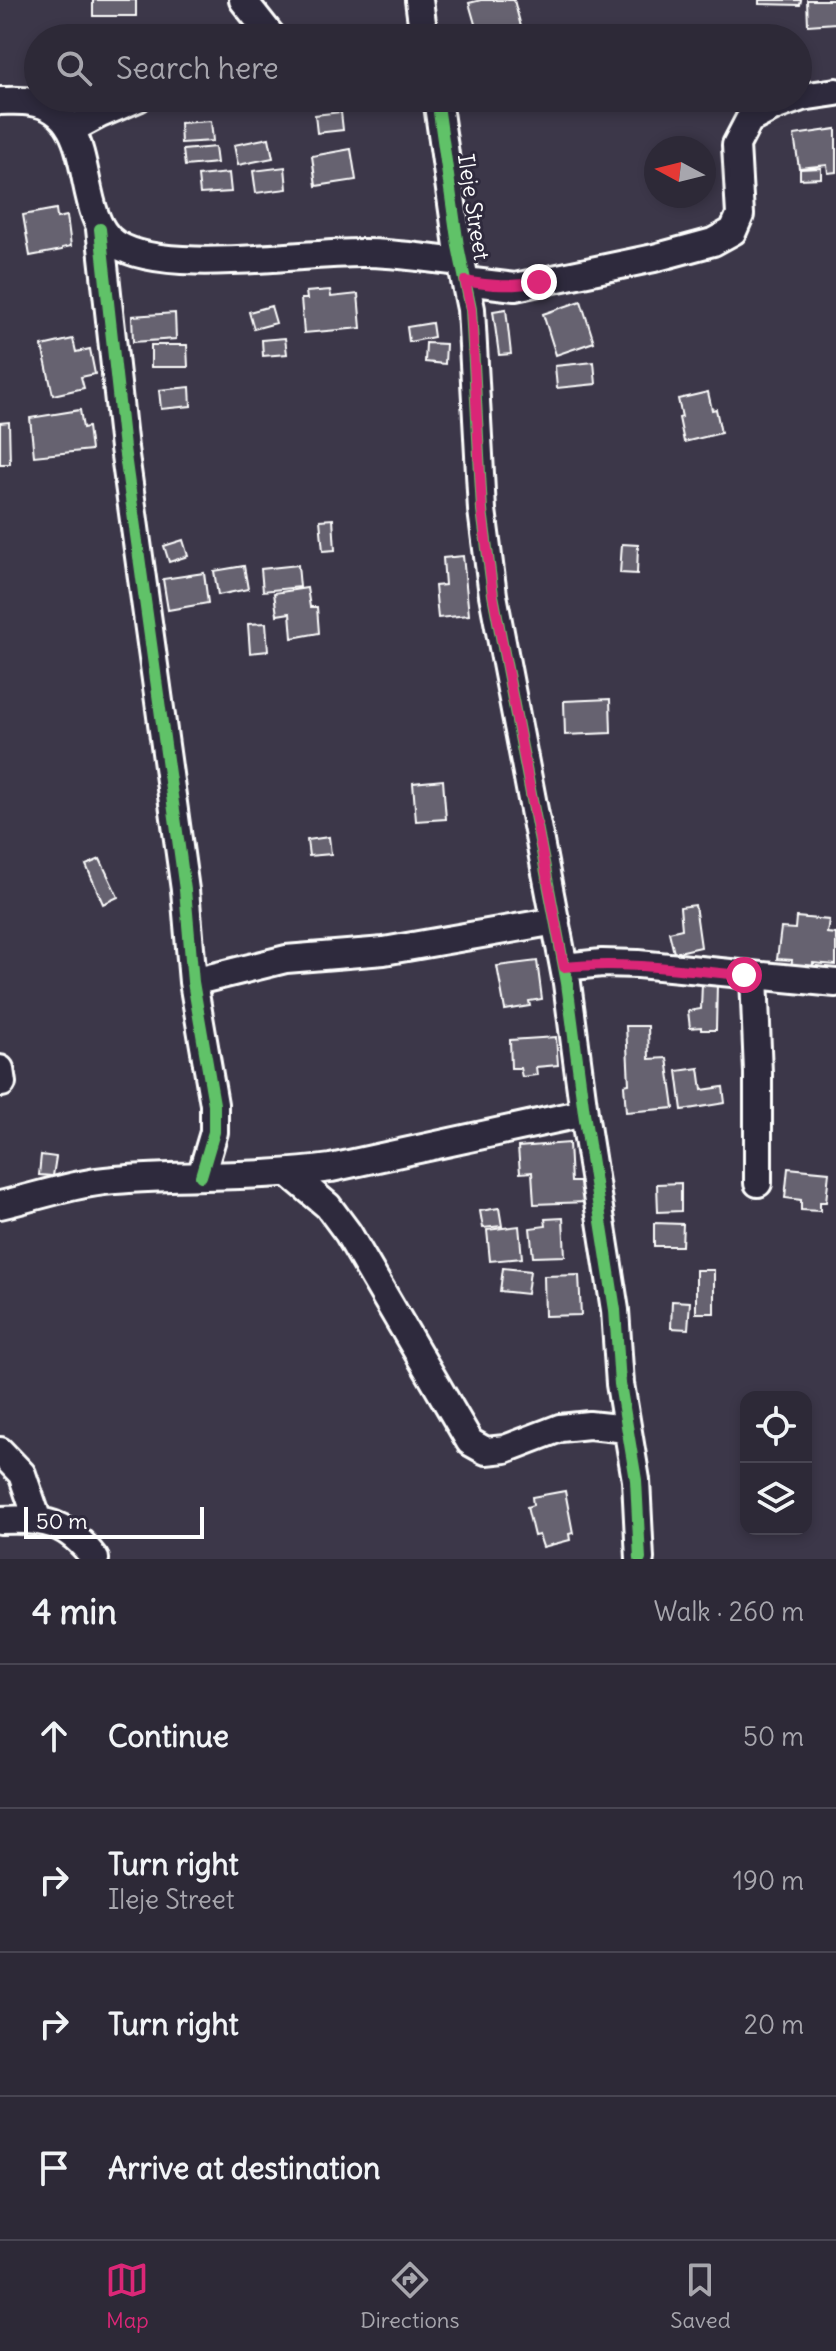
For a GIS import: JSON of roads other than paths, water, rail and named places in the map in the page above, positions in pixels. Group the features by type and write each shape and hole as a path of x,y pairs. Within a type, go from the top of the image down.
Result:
{"street":[{"path":"243,0 262,24"},
{"path":"419,0 422,24"},
{"path":"812,96 836,92"},
{"path":"0,101 24,102"},
{"path":"57,112 72,129 79,146 91,205 100,229 121,421 185,890 193,982 215,1118 209,1154 201,1176"},
{"path":"72,129 105,112"},
{"name":"Ileje Street","path":"439,112 471,309 482,510 493,595 556,921 582,1081 636,1480 640,1559"},
{"path":"100,229 115,244 145,257 178,260 395,254 515,287 654,258 713,242 733,231 740,215 736,145 749,120 762,112"},
{"path":"193,982 286,959 384,951 556,921"},
{"path":"564,967 602,963 638,964 836,983"},
{"path":"754,976 758,1037 758,1183"},
{"path":"0,1205 66,1186 113,1180 290,1174 390,1156 584,1113"},
{"path":"290,1174 328,1206 348,1233 470,1442 486,1451 505,1449 560,1428 589,1425 627,1429"},
{"path":"0,1451 22,1474 37,1518"},
{"path":"0,1520 37,1518 62,1527 95,1559"}]}
